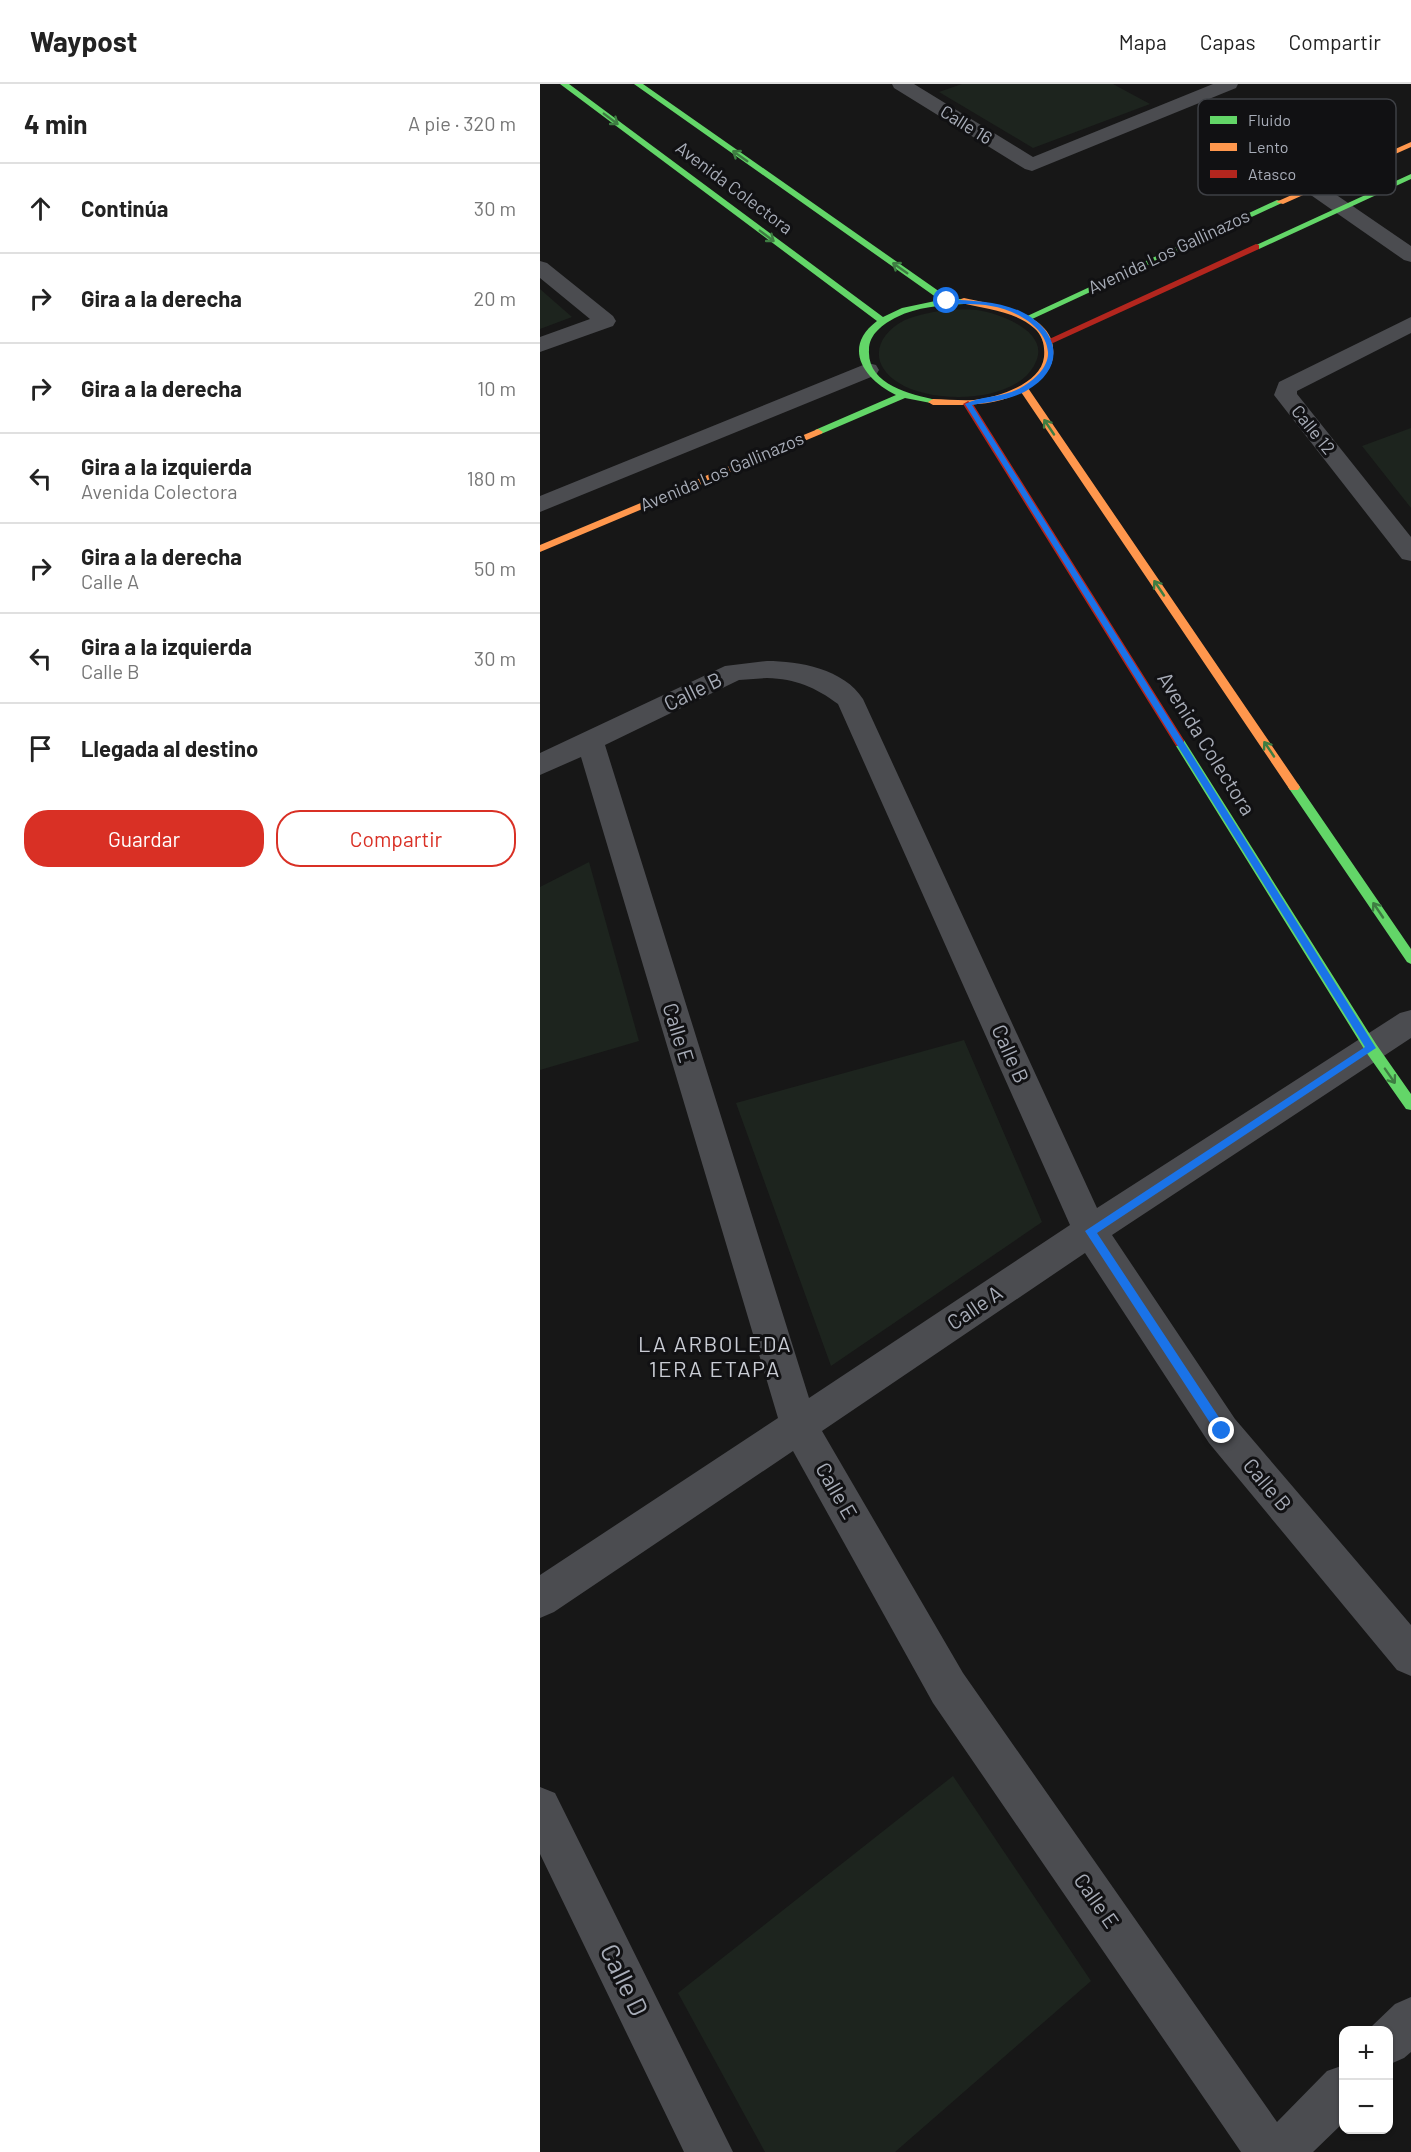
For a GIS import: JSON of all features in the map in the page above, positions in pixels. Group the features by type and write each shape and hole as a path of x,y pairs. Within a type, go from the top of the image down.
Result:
{"street":[{"name":"Avenida Colectora","path":"564,84 882,321"},
{"name":"Avenida Colectora","path":"638,84 947,301"},
{"name":"Calle 16","path":"901,84 1032,165 1229,84"},
{"name":"Avenida Los Gallinazos","path":"1396,151 1411,144"},
{"name":"Avenida Los Gallinazos","path":"1396,182 1411,176"},
{"name":"Avenida Los Gallinazos","path":"1027,318 1295,195"},
{"path":"1324,195 1411,256"},
{"name":"Avenida Los Gallinazos","path":"1050,341 1367,195"},
{"path":"540,267 605,321 540,345"},
{"path":"947,301 992,304 1018,313 1038,325 1050,341 1051,358 1042,375 1024,389 997,399 968,404 934,403 904,395 882,384 868,369 863,354 868,337 882,321 905,310 947,301"},
{"name":"Calle 12","path":"1411,324 1287,387 1285,395 1411,553"},
{"name":"Avenida Los Gallinazos","path":"540,505 868,369"},
{"path":"1024,389 1411,959"},
{"name":"Avenida Los Gallinazos","path":"540,549 904,395"},
{"name":"Avenida Colectora","path":"968,404 1371,1048 1411,1105"},
{"name":"Calle B","path":"540,765 734,672 768,668 800,672 830,683 849,699 1090,1231 1222,1431 1411,1656"},
{"name":"Calle E","path":"590,741 799,1426 948,1688 1269,2152"},
{"name":"Calle A","path":"540,1598 1090,1231 1411,1022"},
{"name":"Calle D","path":"540,1808 709,2152"},
{"path":"1393,2038 1411,2020"},
{"path":"1280,2152 1339,2093"}],"shaded area":[{"path":"962,84 1113,84 1150,104 1033,148 939,92"},
{"path":"540,289 572,317 540,329"},
{"path":"949,309 974,310 997,315 1019,325 1028,332 1035,340 1038,349 1037,359 1028,374 1014,385 996,392 954,397 914,390 889,375 879,359 879,350 887,333 905,320"},
{"path":"1411,428 1411,508 1362,446"},
{"path":"589,862 639,1041 540,1070 540,887"},
{"path":"964,1040 1042,1222 831,1366 736,1103"},
{"path":"953,1776 1091,1981 895,2152 765,2152 678,1993"}],"traffic: fast":[{"path":"564,84 882,321"},
{"path":"638,84 947,301"},
{"path":"1396,183 1411,176"},
{"path":"1256,247 1370,195"},
{"path":"1027,318 1280,202"},
{"path":"933,402 910,397 876,379 868,370 864,359 864,347 873,329 895,314 917,307 964,301"},
{"path":"818,432 904,395"},
{"path":"1180,743 1371,1048 1411,1105"},
{"path":"1294,787 1411,959"}],"traffic: slow":[{"path":"1396,151 1411,144"},
{"path":"1280,202 1296,195"},
{"path":"933,402 974,403 1008,395 1033,381 1048,364 1050,344 1038,326 1010,311 964,301"},
{"path":"1024,389 1294,787"},
{"path":"540,549 818,432"}],"traffic: jam":[{"path":"1050,341 1256,247"},
{"path":"968,404 1180,743"}],"district":[{"name":"LA ARBOLEDA 1ERA ETAPA","path":"715,1356"}],"route":[{"path":"947,301 992,304 1018,313 1038,325 1050,341 1051,358 1042,375 1024,389 997,399 968,404 1371,1048 1090,1231 1222,1431"}]}
